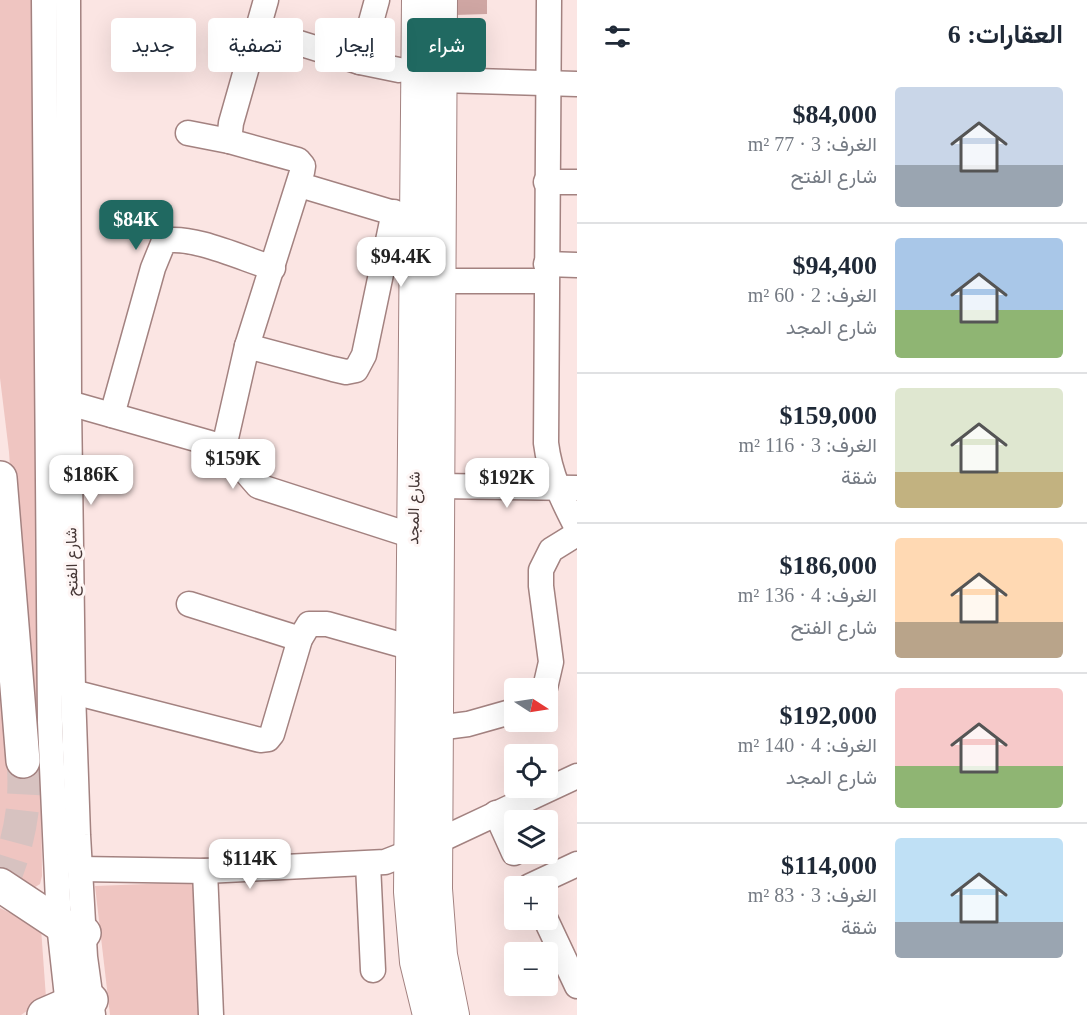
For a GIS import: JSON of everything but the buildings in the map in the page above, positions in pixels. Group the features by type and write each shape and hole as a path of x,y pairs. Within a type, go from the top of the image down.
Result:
{"highway":[{"path":"0,478 23,761"},
{"path":"0,885 71,928"}],"main road":[{"name":"شارع المجد","path":"418,0 405,217 427,281 438,486 437,729 412,927 429,1015"},
{"name":"شارع المجد","path":"441,0 440,80 413,536 412,648 423,847 453,1015"}],"street":[{"name":"شارع الفتح","path":"44,0 50,722 71,928 73,1010"},
{"name":"شارع الفتح","path":"68,0 69,403 73,692 80,869 71,928"},
{"path":"261,18 266,0"},
{"path":"372,18 377,0"},
{"path":"549,0 546,443 549,468 566,488 577,528"},
{"path":"395,69 399,70"},
{"path":"229,141 231,123 245,72"},
{"path":"440,80 577,84"},
{"path":"188,133 229,141 298,160 303,166 300,185 247,346 224,447"},
{"path":"546,182 577,182"},
{"path":"247,346 340,371 356,370 364,355 405,217 300,185"},
{"path":"112,415 153,268 164,241 175,239 190,242 273,268"},
{"path":"427,281 546,272 577,265"},
{"path":"69,403 224,447 258,486 413,536"},
{"path":"438,486 566,488"},
{"path":"547,678 551,662 541,570 551,550 577,534"},
{"path":"189,604 300,639"},
{"path":"73,692 245,738 268,739 276,723 304,629 316,622 412,648"},
{"path":"437,729 468,724 504,714"},
{"path":"80,869 205,871 386,862 577,776"},
{"path":"496,813 504,830"},
{"path":"369,864 374,970"},
{"path":"551,876 577,864"},
{"path":"205,871 211,1015"},
{"path":"551,930 577,986"}],"shaded area":[{"path":"0,0 33,0 42,876 40,884 32,889 0,879 0,662 19,597 9,452 0,378"},
{"path":"199,882 202,1015 110,1015 95,886"},
{"path":"0,908 41,928 46,998 21,1015 0,1015"}],"tunnel":[{"path":"0,889 12,858 20,826 24,795 23,761"}]}
